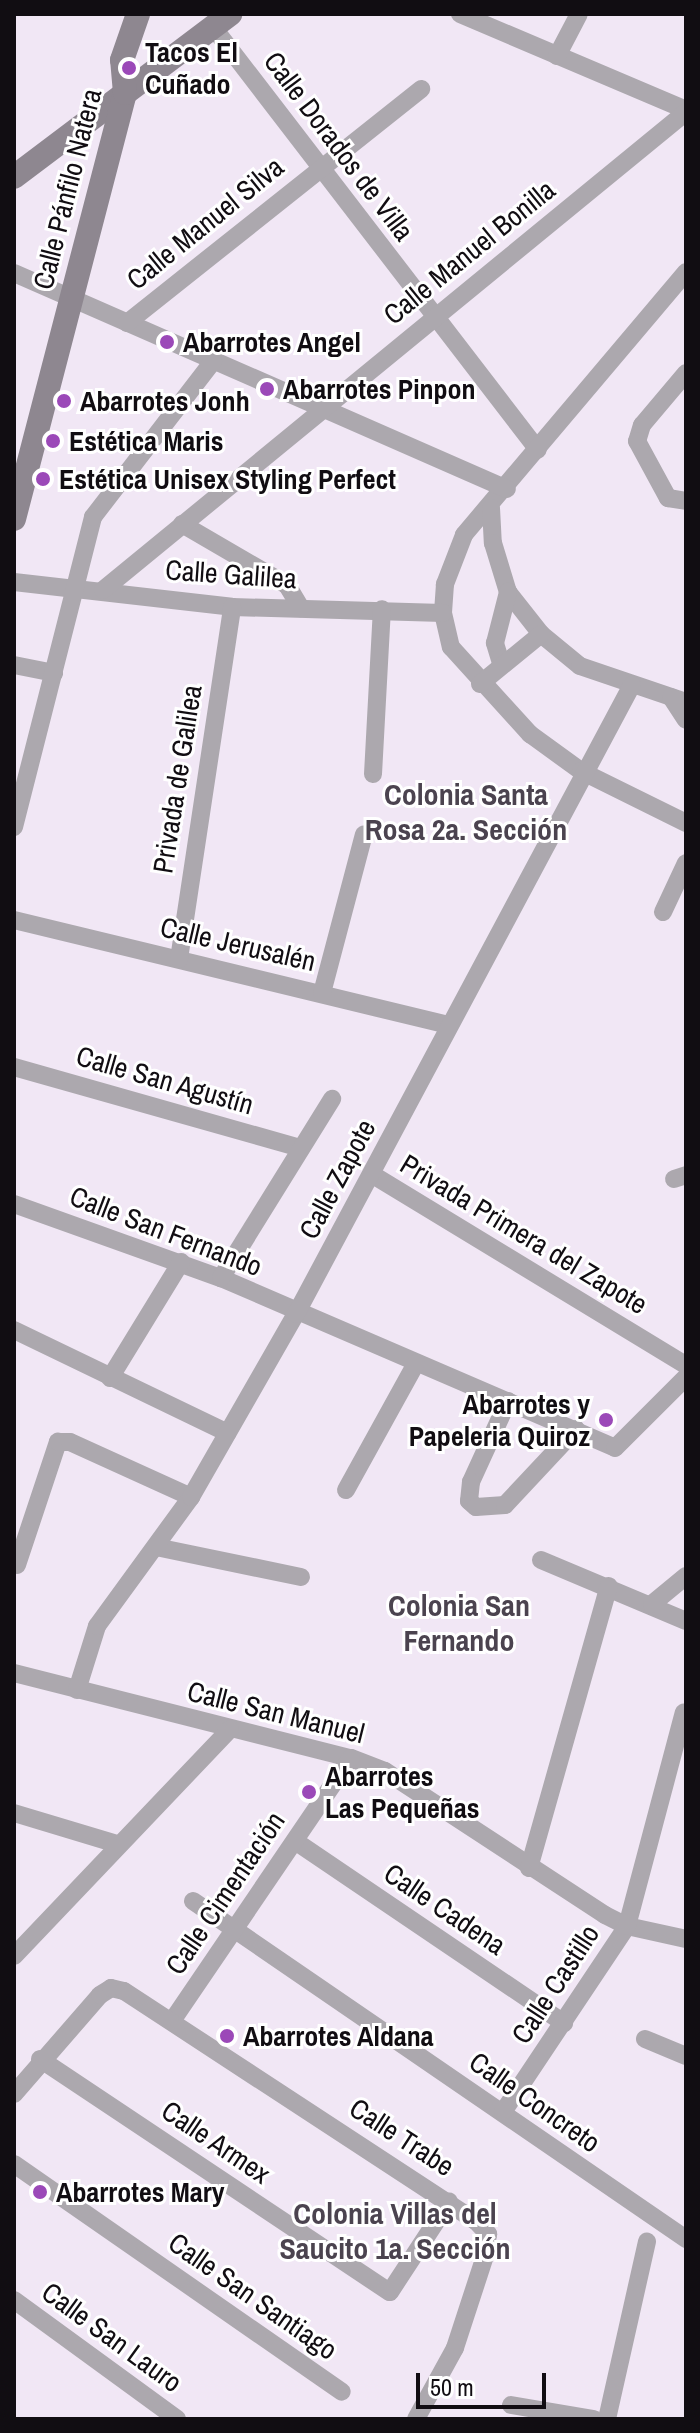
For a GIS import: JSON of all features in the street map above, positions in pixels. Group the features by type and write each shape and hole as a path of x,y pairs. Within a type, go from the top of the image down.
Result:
{"main road":[{"name":"Calle Pánfilo Natera","path":"14,519 125,93 122,60 138,14"},
{"path":"14,177 222,20"}],"street":[{"path":"460,14 686,111"},
{"path":"557,56 579,14"},
{"name":"Calle Dorados de Villa","path":"222,20 318,167 538,450"},
{"name":"Calle Manuel Silva","path":"127,323 318,167 421,89"},
{"name":"Calle Manuel Bonilla","path":"103,590 686,111"},
{"path":"686,272 491,508 464,535 445,584 443,613 451,647 480,684 530,734 581,771 686,823"},
{"path":"14,273 507,489"},
{"path":"14,827 93,517 213,361"},
{"path":"677,500 637,441 642,425 686,373"},
{"path":"491,508 493,543 508,592 541,634 580,666 678,699 686,720"},
{"path":"182,524 287,585 301,608"},
{"name":"Calle Galilea","path":"14,582 232,607 443,613"},
{"path":"501,663 495,643 508,592"},
{"name":"Privada de Galilea","path":"179,959 232,607"},
{"path":"373,774 382,609"},
{"path":"480,684 501,663 541,634"},
{"path":"14,665 54,673"},
{"name":"Calle Zapote","path":"77,1690 97,1626 191,1497 296,1314 373,1175 581,771 632,685"},
{"path":"322,993 364,834"},
{"path":"663,912 686,863"},
{"name":"Calle Jerusalén","path":"14,920 449,1025"},
{"name":"Calle San Agustín","path":"14,1067 301,1148"},
{"path":"221,1278 332,1099"},
{"name":"Privada Primera del Zapote","path":"373,1175 686,1365"},
{"name":"Calle San Fernando","path":"14,1204 221,1278 296,1314 576,1429 615,1448 686,1377"},
{"path":"110,1378 181,1262"},
{"path":"14,1330 228,1433"},
{"path":"346,1490 416,1363"},
{"path":"508,1401 471,1482 469,1501 476,1507 505,1505 576,1429"},
{"path":"17,1565 58,1442 70,1442 191,1497"},
{"path":"156,1547 301,1577"},
{"path":"541,1560 652,1604 686,1621"},
{"path":"652,1604 686,1576"},
{"path":"529,1868 580,1679 609,1586"},
{"name":"Calle San Manuel","path":"14,1673 351,1758 385,1771 529,1868 627,1926 686,1939"},
{"name":"Calle Castillo","path":"503,2112 627,1926 684,1712"},
{"path":"14,1956 117,1844 230,1729"},
{"name":"Calle Cimentación","path":"172,2021 232,1928 351,1758"},
{"path":"14,1813 117,1844"},
{"name":"Calle Cadena","path":"295,1841 564,2023"},
{"name":"Calle Concreto","path":"193,1901 686,2239"},
{"name":"Calle Trabe","path":"40,2059 111,1988 172,2021 449,2202 488,2234 485,2256 455,2348 416,2419"},
{"path":"645,2039 686,2056"},
{"path":"14,2094 40,2059"},
{"name":"Calle Armex","path":"40,2059 390,2292 449,2202"},
{"name":"Calle San Santiago","path":"14,2164 342,2392"},
{"path":"607,2419 647,2241"},
{"name":"Calle San Lauro","path":"14,2300 177,2419"},
{"path":"511,2405 594,2419"}],"place":[{"name":"Tacos El Cuñado","path":"129,68"},
{"name":"Abarrotes Angel","path":"167,342"},
{"name":"Abarrotes Pinpon","path":"267,389"},
{"name":"Abarrotes Jonh","path":"64,401"},
{"name":"Estética Maris","path":"53,441"},
{"name":"Estética Unisex Styling Perfect","path":"43,479"},
{"name":"Abarrotes y Papeleria Quiroz","path":"606,1420"},
{"name":"Abarrotes Las Pequeñas","path":"309,1792"},
{"name":"Abarrotes Aldana","path":"227,2036"},
{"name":"Abarrotes Mary","path":"40,2192"}],"district":[{"name":"Colonia Santa Rosa 2a. Sección","path":"466,811"},
{"name":"Colonia San Fernando","path":"459,1622"},
{"name":"Colonia Villas del Saucito 1a. Sección","path":"395,2230"}]}
